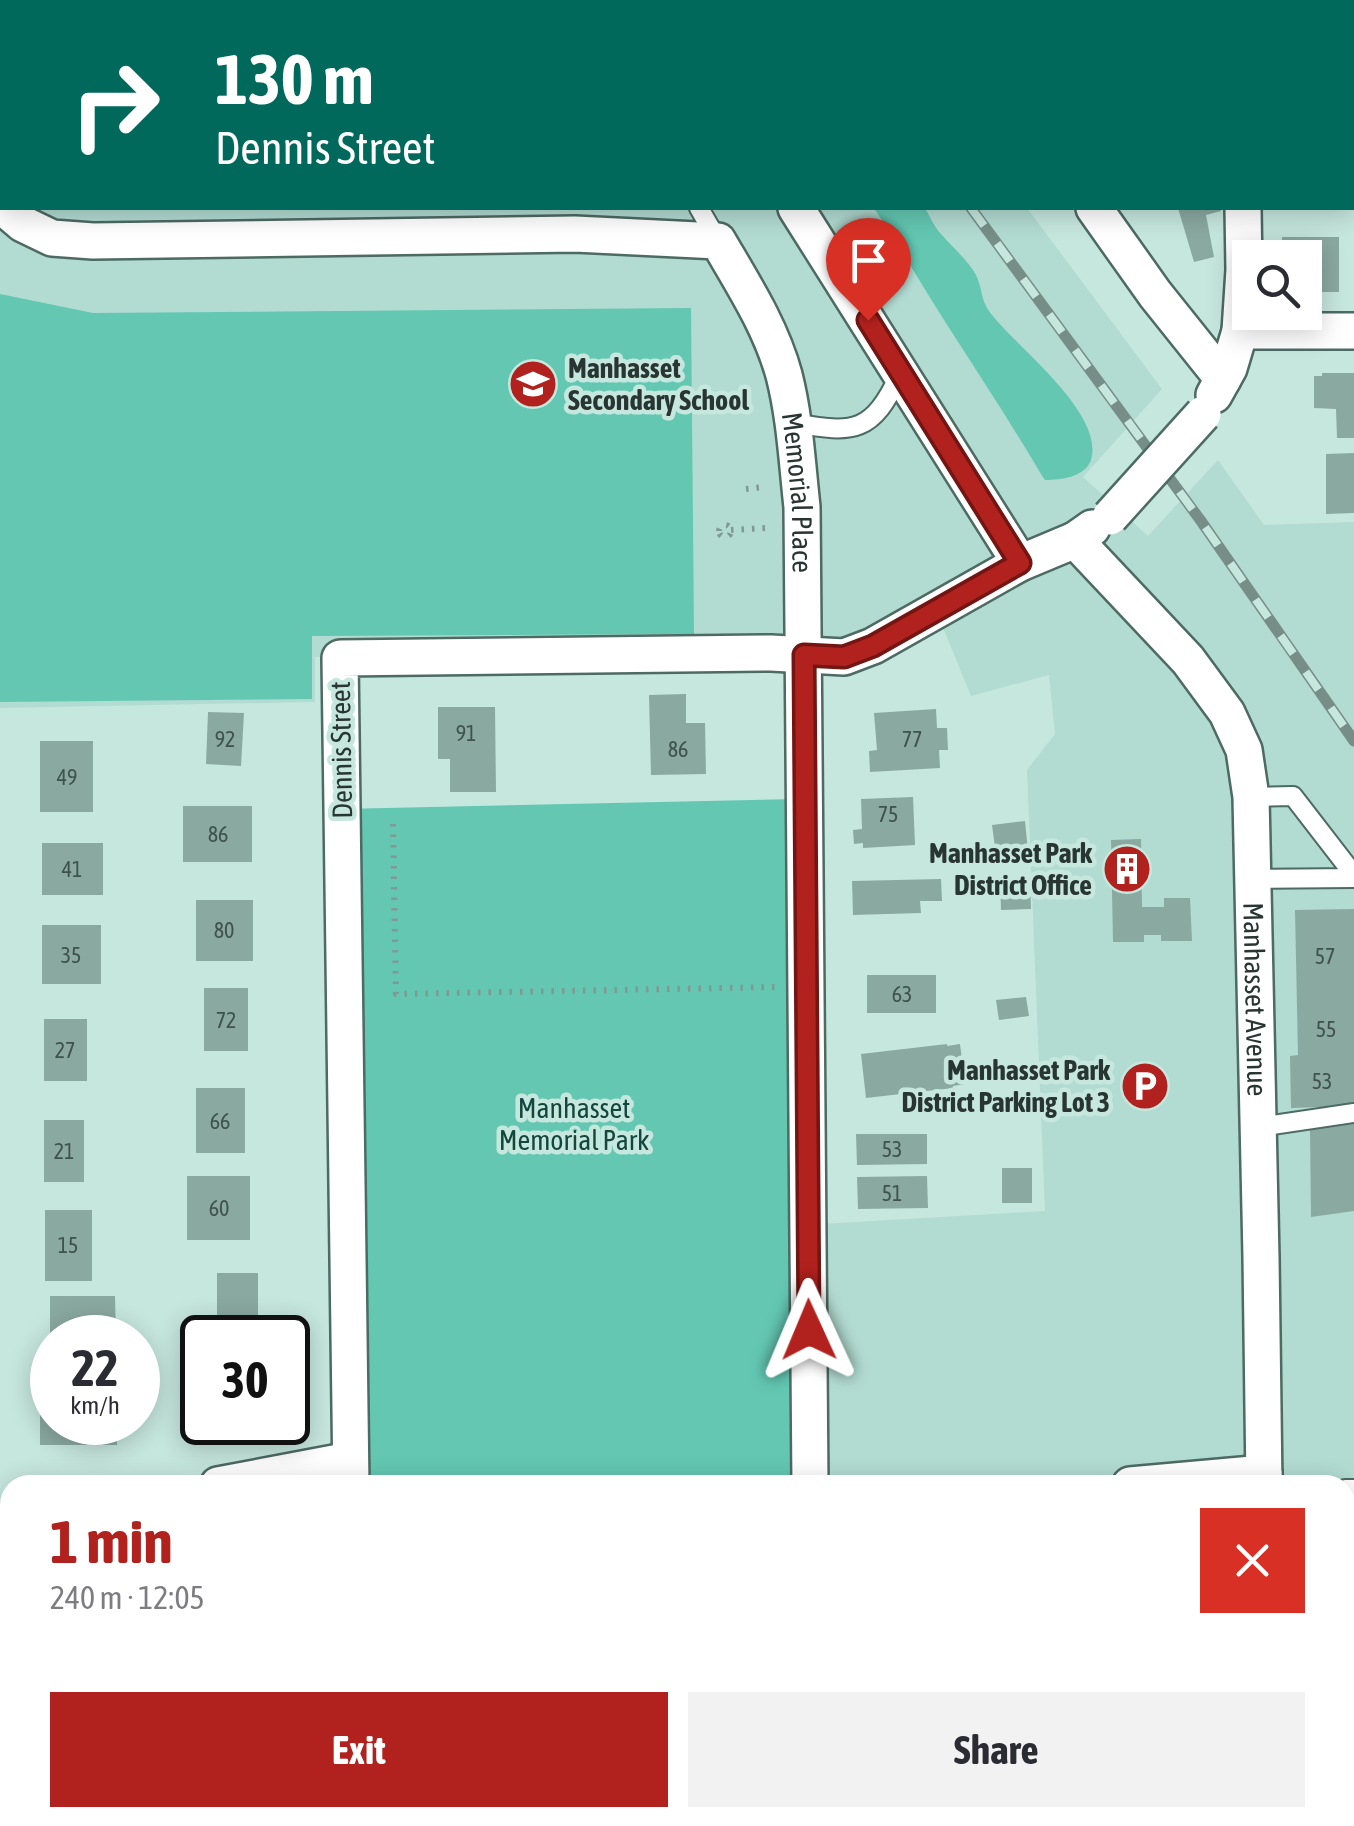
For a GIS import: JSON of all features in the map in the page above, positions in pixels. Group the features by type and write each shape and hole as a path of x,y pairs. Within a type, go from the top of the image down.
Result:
{"street":[{"path":"7,210 52,238 66,239 575,234 718,242"},
{"path":"797,210 1020,563"},
{"path":"1095,210 1223,380 1240,331 1243,210"},
{"name":"Memorial Place","path":"718,242 756,304 783,371 794,422 802,507 810,1475"},
{"path":"1240,331 1354,330"},
{"name":"Dennis Street","path":"350,1472 340,658 771,652 844,657 873,646 1020,563 1075,540 1110,517 1204,414 1223,380"},
{"name":"Manhasset Avenue","path":"1075,540 1188,660 1227,713 1244,750 1253,878 1264,1475"},
{"path":"320,1475 350,1472"}],"lane":[{"path":"699,210 718,242"},
{"path":"794,422 829,429 861,426 883,405 900,374"},
{"path":"1250,797 1292,796 1354,876"},
{"path":"1253,878 1354,876"},
{"path":"1258,1128 1354,1114"}],"path":[{"path":"746,488 764,487"},
{"path":"731,530 767,528"},
{"path":"393,824 396,994 783,986"}],"shaded area":[{"path":"0,210 1028,210 1162,389 1083,477 1148,536 1218,460 1264,525 1354,522 1354,1475 810,1475 804,1225 1045,1211 1027,770 1055,734 1049,675 971,696 937,613 870,647 315,657 315,702 0,708"}],"green space":[{"path":"875,210 926,210 976,275 989,311 1055,381 1084,421 1092,441 1091,460 1084,470 1065,478 1045,480"},
{"path":"0,294 93,313 691,308 694,634 312,636 312,699 0,702"},
{"name":"Manhasset Memorial Park","path":"798,799 810,1475 351,1475 341,809"}],"building":[{"path":"1179,210 1221,210 1206,215 1214,257 1194,262"},
{"path":"1339,237 1339,292 1322,292 1322,240 1282,240"},
{"path":"1354,373 1354,438 1337,438 1336,409 1314,408 1314,376"},
{"path":"1354,453 1354,513 1326,514 1326,454"},
{"path":"686,694 686,723 705,723 706,774 651,775 649,695"},
{"path":"438,707 495,707 496,792 450,792 450,759 438,759"},
{"path":"936,709 937,728 947,728 948,750 939,750 940,768 870,772 869,751 877,750 874,713"},
{"path":"208,712 244,713 241,766 206,764"},
{"path":"40,741 93,741 93,812 40,812"},
{"path":"913,797 915,845 863,848 863,843 854,844 853,830 862,829 861,799"},
{"path":"183,806 252,806 252,862 183,862"},
{"path":"1025,821 1028,851 996,855 992,825"},
{"name":"Manhasset Park District Office","path":"1141,839 1142,907 1164,907 1164,898 1190,898 1192,941 1161,941 1161,935 1144,935 1144,942 1113,942 1111,840"},
{"path":"42,843 103,843 103,895 42,895"},
{"path":"1030,878 1031,909 1001,910 1000,879"},
{"path":"941,879 942,901 920,901 921,913 853,915 852,881"},
{"path":"196,900 253,900 253,961 196,961"},
{"path":"1354,909 1354,1106 1291,1108 1290,1056 1298,1055 1295,910"},
{"path":"42,925 101,925 101,984 42,984"},
{"path":"867,975 936,975 936,1013 867,1013"},
{"path":"204,988 248,988 248,1051 204,1051"},
{"path":"1026,997 1029,1016 999,1020 996,1000"},
{"path":"44,1019 87,1019 87,1081 44,1081"},
{"path":"960,1044 965,1084 866,1098 861,1054"},
{"path":"196,1088 245,1088 245,1153 196,1153"},
{"path":"44,1120 84,1120 84,1182 44,1182"},
{"path":"1354,1124 1354,1211 1311,1217 1310,1129"},
{"path":"856,1134 927,1134 927,1164 857,1165"},
{"path":"1002,1168 1032,1168 1032,1203 1002,1203"},
{"path":"187,1176 250,1176 250,1240 187,1240"},
{"path":"927,1176 928,1208 858,1209 857,1177"},
{"path":"45,1210 92,1210 92,1281 45,1281"},
{"path":"217,1273 258,1273 258,1315 217,1315"},
{"path":"50,1296 115,1296 115,1315 50,1315"}],"railway":[{"path":"972,210 1201,521 1354,741"}],"place":[{"name":"Manhasset Secondary School","path":"533,384"},
{"name":"Manhasset Park District Office","path":"1127,869"},
{"name":"Manhasset Park District Parking Lot 3","path":"1145,1086"}],"route":[{"path":"809,1330 804,655 844,657 873,646 1020,563 868,320"}]}
